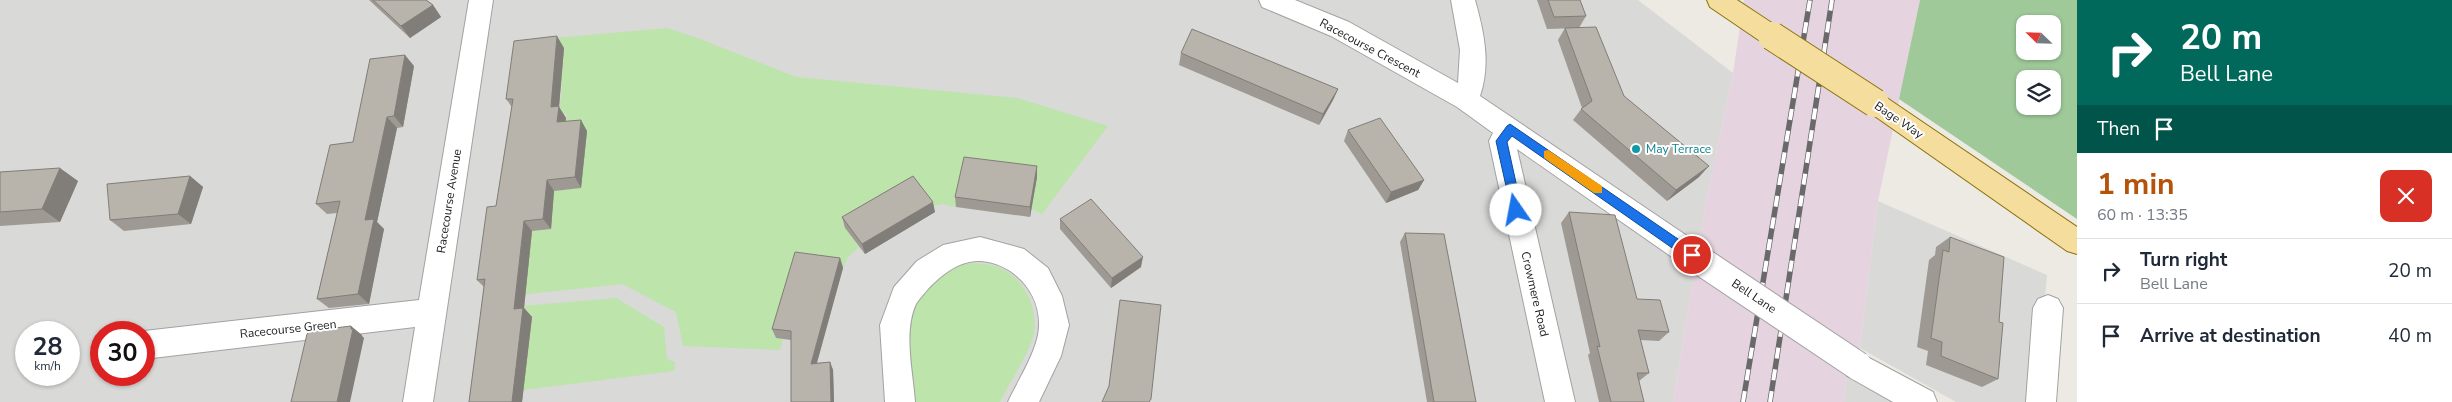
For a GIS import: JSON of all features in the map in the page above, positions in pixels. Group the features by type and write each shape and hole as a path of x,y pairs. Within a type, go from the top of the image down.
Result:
{"main road":[{"name":"Bage Way","path":"1719,0 2077,242"}],"street":[{"name":"Racecourse Avenue","path":"418,402 482,0"},
{"name":"Racecourse Crescent","path":"1271,0 1340,29 1466,100"},
{"path":"1462,0 1474,53 1472,86 1466,100"},
{"name":"Bell Lane","path":"1466,100 1858,366 1922,402"},
{"name":"Crowmere Road","path":"1510,129 1502,141 1560,402"},
{"path":"900,402 895,325 904,296 927,270 953,254 980,249 1014,258 1038,276 1048,296 1054,325 1046,356 1023,402"},
{"path":"2041,402 2048,308"},
{"name":"Racecourse Green","path":"155,344 432,312"}],"shaded area":[{"path":"0,0 1638,0 1733,73 1706,201 1673,402 0,402"},
{"path":"1744,0 1920,0 1878,201 1860,348 1847,375 1844,402 1673,402 1706,201 1733,73"},
{"path":"1878,201 2047,275 2035,402 1956,402 1860,348"},
{"path":"1847,375 1896,402 1844,402"}],"green space":[{"path":"1920,0 2077,0 2077,219 1899,99"},
{"path":"668,28 796,77 1017,98 1108,126 1042,214 1031,209 1037,177 956,207 942,204 845,228 859,247 848,257 843,268 799,262 775,337 783,339 780,350 683,346 676,312 622,284 509,296 526,284 532,231 551,229 535,208 564,134 567,114 559,114 562,86 549,88 542,39"},
{"path":"959,264 993,265 1015,278 1028,295 1032,305 1035,326 1033,337 1000,402 913,402 908,336 914,304 933,275"},
{"path":"616,298 664,327 667,359 675,362 674,371 523,390 509,307"}],"building":[{"path":"373,0 426,0 433,5 401,26"},
{"path":"1548,0 1580,0 1586,16 1554,17"},
{"path":"1596,27 1624,96 1709,166 1676,190 1581,109 1592,101 1565,28"},
{"path":"1192,29 1338,89 1323,114 1181,53"},
{"path":"557,36 551,107 559,106 557,122 581,120 575,177 547,180 543,219 524,221 514,309 523,308 512,402 469,402 485,279 477,280 487,207 496,206 513,99 506,99 514,41"},
{"path":"405,55 394,116 387,117 365,220 374,219 358,294 317,299 340,201 316,204 330,145 353,142 370,59"},
{"path":"1380,118 1424,180 1391,192 1348,130"},
{"path":"964,157 1037,166 1030,207 955,197"},
{"path":"60,168 42,209 0,212 0,172"},
{"path":"190,176 178,214 110,220 107,184"},
{"path":"913,176 933,202 862,244 842,217"},
{"path":"1091,199 1143,257 1112,278 1060,219"},
{"path":"1569,212 1615,215 1637,299 1660,300 1669,332 1638,330 1649,373 1637,373 1644,402 1611,402 1597,346 1600,347"},
{"path":"1405,233 1444,234 1476,402 1434,402"},
{"path":"1950,237 2004,257 1999,322 2003,323 1998,379 1941,356 1942,342 1931,338 1943,250 1949,252"},
{"path":"795,252 840,258 811,364 830,362 831,402 791,402 791,331 772,329"},
{"path":"1120,300 1161,305 1151,399 1149,402 1102,402 1109,386"},
{"path":"351,326 351,329 353,329 337,402 291,402 307,334 310,331"}],"railway":[{"path":"1743,402 1810,0"},
{"path":"1770,402 1832,0"}],"slow traffic":[{"path":"1548,155 1598,190"}],"place":[{"name":"May Terrace","path":"1636,149"}],"route":[{"path":"1516,210 1502,141 1510,129 1692,255"}]}
